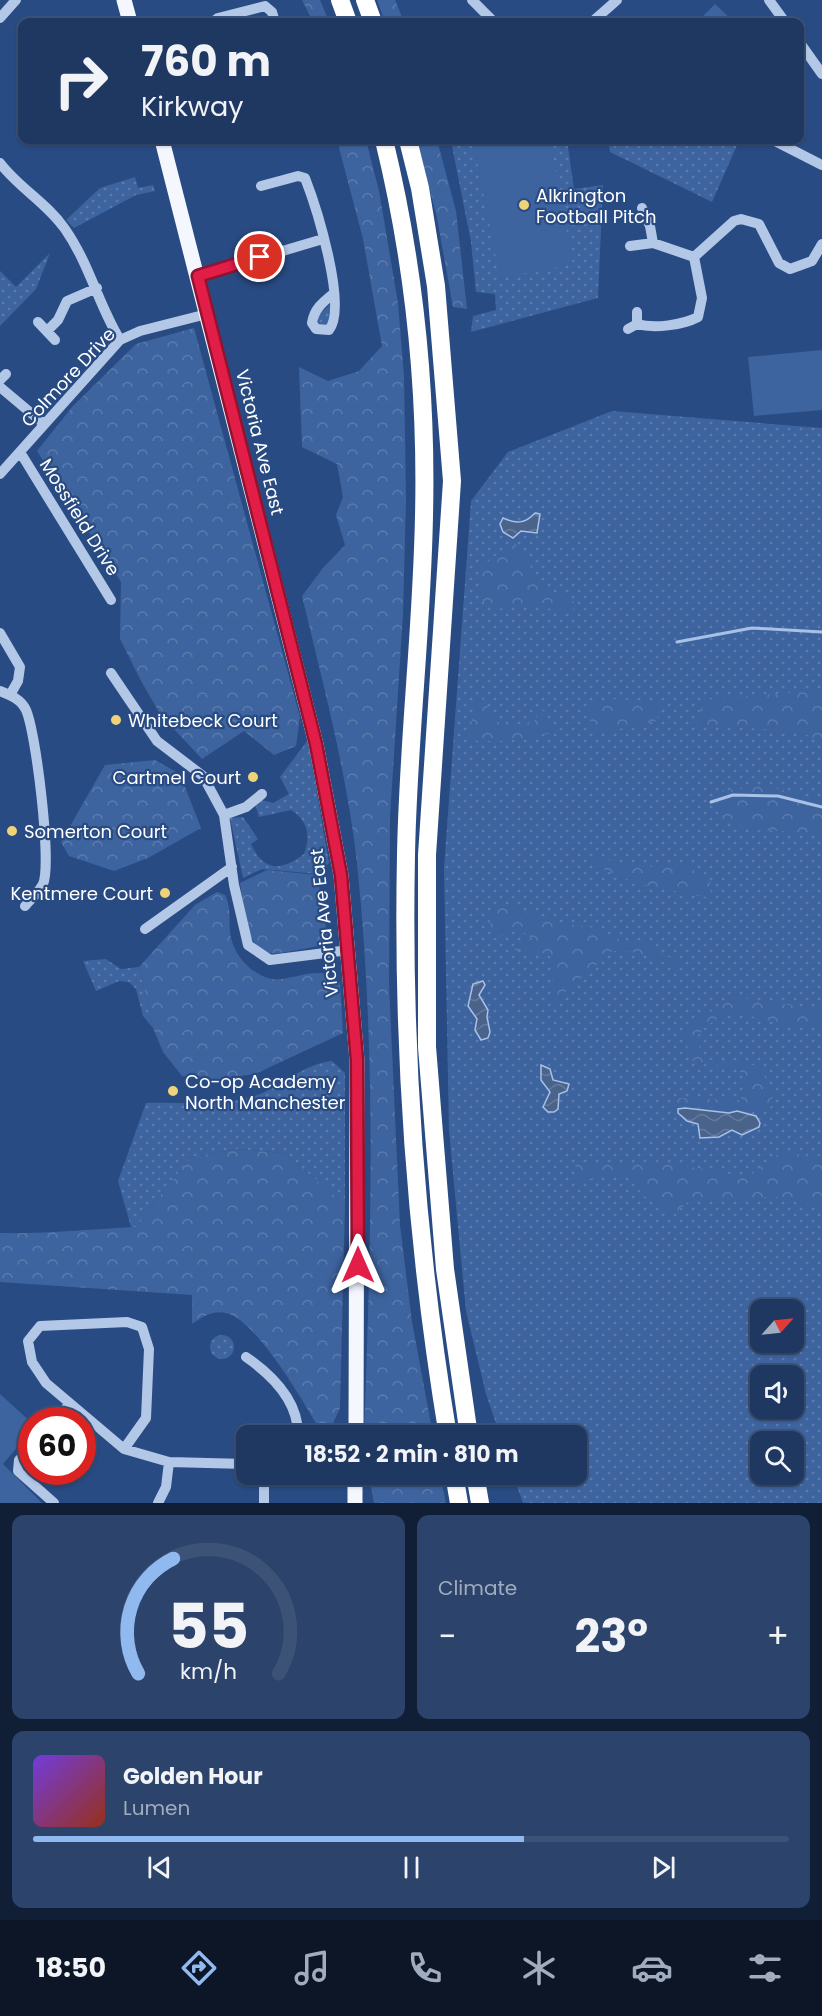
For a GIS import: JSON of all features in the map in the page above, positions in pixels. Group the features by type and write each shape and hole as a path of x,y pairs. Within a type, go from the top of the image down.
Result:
{"highway":[{"path":"340,0 347,18"},
{"path":"365,0 372,18"},
{"path":"385,144 397,194 413,289 422,379 424,518 406,852 406,1044 413,1163 423,1271 446,1425"},
{"path":"409,144 420,188 436,286 452,481 427,855 427,1047 445,1269 467,1425"},
{"path":"456,1485 459,1503"},
{"path":"477,1485 480,1503"}],"main road":[{"path":"124,0 129,18"},
{"name":"Victoria Ave East","path":"163,144 316,744 341,875 357,1060 356,1425"},
{"path":"355,1485 356,1503"}],"street":[{"path":"0,18 16,0"},
{"path":"472,0 490,18"},
{"path":"597,18 617,0"},
{"path":"769,0 782,18"},
{"path":"218,18 247,5 265,6 273,17"},
{"path":"804,49 822,74"},
{"path":"781,144 822,165"},
{"path":"0,163 62,224 88,266 120,340"},
{"path":"261,186 298,176 305,178 323,238 334,294"},
{"path":"642,208 650,226 653,243"},
{"path":"694,257 734,221 741,219 759,224 779,264 790,269 812,261 822,244"},
{"path":"198,276 323,238"},
{"path":"630,246 653,243 694,257"},
{"path":"637,312 633,326 651,328 672,323 685,324 702,321 702,298 694,257"},
{"path":"47,331 58,320 67,301 97,288"},
{"name":"Colmore Drive","path":"0,474 120,340 140,332 207,314"},
{"path":"38,322 55,340"},
{"path":"0,387 44,424"},
{"name":"Mossfield Drive","path":"20,452 111,600"},
{"path":"0,633 20,667 20,675 5,693 25,708 33,740 45,850 42,886 25,906"},
{"path":"111,673 157,741 203,776 224,815 248,945 270,960 349,950"},
{"path":"224,815 246,807 262,794"},
{"path":"145,929 232,867"},
{"path":"124,1449 146,1418 149,1349 142,1327 127,1322 46,1324 34,1331 28,1341 32,1362 46,1383 69,1405 124,1449 169,1462 236,1464"},
{"path":"246,1357 265,1371 282,1391 298,1419 298,1425"},
{"path":"158,1503 166,1487 169,1462"},
{"path":"34,1485 54,1503"},
{"path":"264,1485 264,1503"}],"green space":[{"path":"302,0 320,0 327,18 311,18"},
{"path":"377,0 395,0 402,18 384,18"},
{"path":"715,4 730,18 701,18"},
{"path":"338,144 367,144 379,191 398,303 404,376 406,499 403,614 390,816 389,985 400,1225 412,1322 431,1425 364,1425 371,1149 368,1006 363,934 353,829 334,729 302,596 323,568 345,545 336,515 343,497 337,464 302,447 299,367 328,381 359,371 382,346 363,239"},
{"path":"418,144 438,144 456,211 467,309 453,307 437,218"},
{"path":"452,144 568,144 574,189 603,185 598,298 471,332 473,316 496,310 495,294 476,292 471,242"},
{"name":"Alkrington Football Pitch","path":"491,144 551,144 573,264 500,278 474,147"},
{"path":"609,144 738,144 712,202 610,152"},
{"path":"135,177 138,188 153,185 155,191 136,195 74,228 66,220 100,188"},
{"path":"50,253 36,289 0,326 0,271 16,287"},
{"path":"330,304 329,327 318,324 318,316"},
{"path":"194,328 300,717 296,746 274,755 244,731 202,759 160,714 120,639 121,582 37,451 73,406 136,344"},
{"path":"822,350 822,410 754,416 748,357"},
{"path":"612,411 822,428 822,1503 523,1503 517,1485 587,1485 587,1425 497,1425 486,1394 466,1311 449,1130 444,868 471,501 508,452"},
{"path":"514,541 544,588 578,604 571,612 525,605 497,609 479,601 480,568"},
{"path":"822,690 822,741 799,732 698,724 703,700"},
{"path":"479,694 498,722 515,725 534,721 542,709 557,732 502,741 477,741 470,736 473,710"},
{"path":"616,699 663,702 656,721 600,733 590,725 590,705"},
{"path":"308,740 329,863 318,874 262,869 243,878 230,818 243,817 258,839 251,844 267,864 280,866 288,864 304,854 307,841 306,829 297,814 291,810 259,817 255,804 261,800 273,803 289,794 280,777"},
{"path":"155,760 180,774 201,828 148,858 114,871 69,856 61,842 105,765"},
{"path":"767,786 816,799 822,806 822,833 755,830 717,819 721,791"},
{"path":"602,859 644,867 686,865 710,881 711,898 638,884 586,862"},
{"path":"267,870 317,875 329,944 290,952 268,953 261,950 255,943 244,912 240,883"},
{"path":"217,892 225,895 227,899 231,939 237,953 252,970 274,979 322,973 340,983 343,1033 255,1074 211,1080 182,1076 163,1052 153,1028 139,967 195,905"},
{"path":"497,903 557,922 595,928 619,939 646,944 676,961 677,971 662,961 646,955 612,951 549,1006 553,985 550,954 505,949 533,939 519,929 493,939 489,917"},
{"path":"106,959 121,969 139,967 153,1028 143,1016 136,989 129,982 119,981 96,991 83,961"},
{"path":"737,997 822,1010 822,1025 793,1026 739,1015 728,1015 718,1019 707,1026 696,1038 704,1059 760,1066 773,1095 770,1110 692,1107 670,1112 672,1098 740,1100 748,1089 739,1070 689,1060 683,1027"},
{"path":"332,1061 345,1073 345,1204 284,1153 237,1149 192,1157 166,1187 137,1227 131,1227 118,1181 146,1103 213,1103 239,1100 263,1093 301,1071"},
{"path":"237,1149 284,1153 345,1204 340,1408 332,1425 317,1425 265,1346 238,1319 226,1313 216,1312 192,1324 192,1295 0,1282 0,1233 137,1227 166,1187 192,1157"},
{"path":"779,1153 822,1156 822,1207 775,1197 689,1201 676,1212 663,1210 643,1195 631,1179 613,1175 573,1182 576,1163 668,1163 748,1177"},
{"path":"222,1335 230,1339 234,1347 230,1355 222,1359 214,1355 210,1347 214,1339"},
{"path":"0,1394 18,1410 18,1446 3,1464 18,1479 18,1485 24,1485 42,1503 0,1503"},
{"path":"371,1485 442,1485 446,1503 374,1503"}],"water":[{"path":"535,513 540,514 537,533 521,531 513,538 503,532 500,524 503,518 520,522"},
{"path":"483,981 485,985 479,995 488,1010 490,1032 488,1038 481,1040 475,1030 477,1019 468,1006 473,984"},
{"path":"541,1065 550,1069 553,1080 569,1084 567,1091 559,1094 558,1109 554,1112 548,1112 543,1107 550,1092 541,1080"},
{"path":"678,1109 729,1113 737,1111 756,1116 760,1123 759,1127 742,1135 732,1130 719,1137 700,1138 698,1124 687,1121 678,1113"}],"waterway":[{"path":"677,642 752,628 822,632"},
{"path":"711,802 733,795 778,796 822,807"}],"place":[{"name":"Alkrington Football Pitch","path":"524,205"},
{"name":"Whitebeck Court","path":"116,720"},
{"name":"Cartmel Court","path":"253,777"},
{"name":"Somerton Court","path":"12,831"},
{"name":"Kentmere Court","path":"165,893"},
{"name":"Co-op Academy North Manchester","path":"173,1091"}],"route":[{"path":"260,257 198,276 316,744 341,875 357,1060 358,1265"}]}
